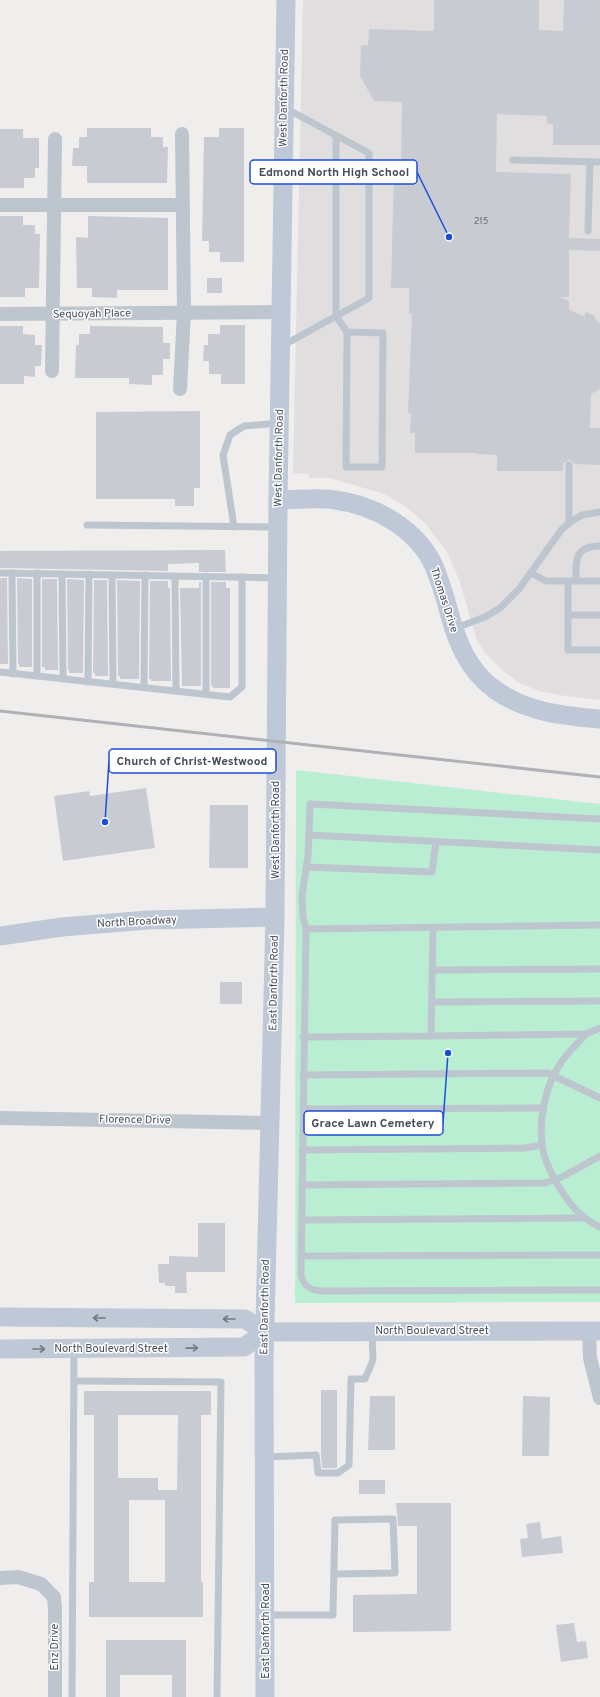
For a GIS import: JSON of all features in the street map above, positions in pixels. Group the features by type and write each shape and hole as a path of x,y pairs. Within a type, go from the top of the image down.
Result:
{"main road":[{"name":"West Danforth Road","path":"275,917 277,578 286,0"},
{"name":"Thomas Drive","path":"278,500 335,500 365,507 386,516 407,531 422,546 434,565 461,650 476,672 494,689 519,703 556,715 600,719"},
{"name":"North Broadway","path":"0,936 62,927 148,920 275,917"},
{"name":"East Danforth Road","path":"265,1697 265,1332 275,917"},
{"path":"0,1317 245,1319 265,1332"},
{"name":"North Boulevard Street","path":"0,1349 244,1347 265,1332 594,1331"}],"street":[{"path":"180,389 184,312 182,134"},
{"path":"52,371 55,139"},
{"path":"0,205 182,205"},
{"name":"Sequoyah Place","path":"0,314 281,312"},
{"name":"Florence Drive","path":"0,1118 270,1122"},
{"path":"594,1331 590,1358 600,1398"},
{"name":"Enz Drive","path":"0,1578 18,1578 41,1584 54,1596 55,1697"}],"lane":[{"path":"280,347 369,298 369,153 284,107"},
{"path":"336,136 336,316 347,332 346,466 382,467 383,333 347,332"},
{"path":"513,160 600,162"},
{"path":"588,232 590,162"},
{"path":"234,527 223,456 230,435 244,426 279,423"},
{"path":"569,465 569,523"},
{"path":"454,629 500,608 531,573 562,529 582,515 600,512"},
{"path":"87,525 278,527"},
{"path":"576,581 576,558 584,549 600,546"},
{"path":"0,573 277,578"},
{"path":"12,573 13,674"},
{"path":"37,676 38,573"},
{"path":"531,573 546,581 600,581"},
{"path":"62,574 63,679"},
{"path":"88,682 89,574"},
{"path":"112,574 112,684"},
{"path":"144,687 145,575"},
{"path":"175,576 176,691"},
{"path":"206,576 206,694"},
{"path":"0,672 230,697 242,687 242,577"},
{"path":"568,581 568,650 600,650"},
{"path":"568,615 600,615"},
{"path":"600,819 310,804 307,867 302,895 303,917 306,929 303,1037 301,1256 301,1275 303,1281 306,1286 316,1291 600,1290"},
{"path":"309,835 600,850"},
{"path":"307,867 432,872 436,842"},
{"path":"306,929 600,925"},
{"path":"431,1036 433,928"},
{"path":"432,970 600,969"},
{"path":"432,1002 600,1001"},
{"path":"303,1037 586,1034 600,1028"},
{"path":"586,1034 560,1065 550,1084 544,1108 542,1145 555,1179 574,1209 584,1218 600,1227"},
{"path":"303,1075 548,1073 600,1098"},
{"path":"303,1109 544,1108"},
{"path":"302,1150 525,1148 542,1145"},
{"path":"302,1185 545,1183 600,1156"},
{"path":"302,1220 584,1218"},
{"path":"301,1256 600,1255"},
{"path":"265,1457 316,1455 318,1473 338,1473 350,1465 350,1379 365,1379 373,1360 372,1332"},
{"path":"72,1697 74,1349"},
{"path":"74,1381 221,1382 217,1697"},
{"path":"266,1615 333,1615 335,1520 394,1519 395,1573 334,1574"}],"shaded area":[{"path":"303,0 600,0 600,700 539,691 518,682 501,669 484,652 476,638 460,582 447,552 425,523 405,506 384,494 330,478 309,478 309,474 293,473"}],"green space":[{"path":"296,770 600,804 600,1302 295,1303"}],"building":[{"path":"434,0 539,0 539,30 563,31 564,0 600,0 600,145 553,145 553,124 547,124 547,116 497,114 496,172 571,174 569,238 600,239 600,251 569,250 569,297 560,297 569,301 569,310 584,316 586,312 595,316 595,319 600,323 600,389 591,394 590,428 600,428 600,465 574,464 569,460 563,464 563,471 497,471 497,455 476,453 415,453 415,433 410,433 411,413 408,413 412,314 409,313 409,288 391,288 394,169 401,169 402,102 374,101 360,76 361,46 368,45 369,29 434,31"},
{"path":"87,128 151,128 151,137 163,137 163,147 168,147 167,183 87,183 87,166 72,166 73,148 79,148 79,137 87,137"},
{"path":"219,128 244,128 244,262 220,262 220,252 209,252 209,241 202,241 204,137 219,137"},
{"path":"0,129 23,129 23,138 39,138 39,168 35,168 35,178 24,178 24,188 0,188"},
{"path":"0,216 23,216 23,225 35,225 35,234 40,234 39,288 25,288 25,297 0,297"},
{"path":"88,216 168,218 168,290 117,290 117,298 92,297 92,288 77,288 76,237 88,238"},
{"path":"207,278 222,278 222,293 207,293"},
{"path":"220,325 245,325 245,384 221,384 221,374 209,374 209,361 203,361 204,345 208,345 208,334 220,334"},
{"path":"0,326 23,326 23,334 35,335 35,345 42,345 41,366 35,366 35,377 24,376 24,384 0,384"},
{"path":"90,326 163,327 163,343 170,343 170,359 163,359 163,375 152,375 152,385 129,384 129,378 75,378 76,345 79,345 79,334 90,334"},
{"path":"200,411 200,488 194,488 194,506 175,506 175,499 96,499 96,412"},
{"path":"225,550 226,572 199,572 199,563 168,564 168,571 0,568 0,551"},
{"path":"0,578 7,578 8,664 0,664"},
{"path":"17,578 32,579 32,667 19,667 18,664"},
{"path":"42,579 57,579 58,670 45,670 45,667 42,667"},
{"path":"67,579 84,580 83,673 69,673 68,670"},
{"path":"94,580 107,580 108,676 95,676 95,673 93,673"},
{"path":"117,580 140,581 139,679 120,679 120,676 118,676"},
{"path":"150,581 168,581 168,588 170,588 171,681 151,681 151,679 149,679"},
{"path":"199,582 201,582 201,686 182,686 180,588 199,588"},
{"path":"211,582 226,582 226,588 230,588 230,688 213,688 213,686 211,686"},
{"path":"146,788 155,848 63,861 54,796 89,791 90,796"},
{"path":"210,805 248,805 248,868 209,868"},
{"path":"220,982 242,982 242,1004 220,1004"},
{"path":"198,1223 225,1223 225,1272 186,1272 187,1293 175,1293 175,1286 165,1286 165,1283 159,1283 158,1264 169,1264 169,1256 198,1257"},
{"path":"321,1390 337,1390 337,1468 322,1468"},
{"path":"84,1391 211,1391 211,1415 201,1415 201,1582 203,1582 203,1617 89,1617 89,1582 94,1582 94,1415 84,1415","holes":["118,1415 178,1415 177,1490 158,1490 158,1478 118,1478","129,1500 165,1500 165,1582 129,1582"]},
{"path":"370,1396 395,1396 395,1450 368,1450"},
{"path":"523,1396 550,1397 549,1456 522,1456"},
{"path":"359,1480 385,1480 385,1494 359,1494"},
{"path":"396,1503 451,1503 451,1631 353,1632 353,1595 417,1594 417,1526 398,1526"},
{"path":"540,1522 542,1539 561,1536 563,1553 522,1557 520,1539 528,1538 526,1524"},
{"path":"574,1623 577,1642 586,1641 588,1658 561,1662 556,1625"},
{"path":"106,1640 186,1640 186,1697 172,1697 172,1675 120,1675 120,1697 106,1697"}],"railway":[{"path":"0,711 600,777"}],"place":[{"name":"Edmond North High School","path":"449,237"},
{"name":"Church of Christ-Westwood","path":"105,822"},
{"name":"Grace Lawn Cemetery","path":"448,1053"}]}
